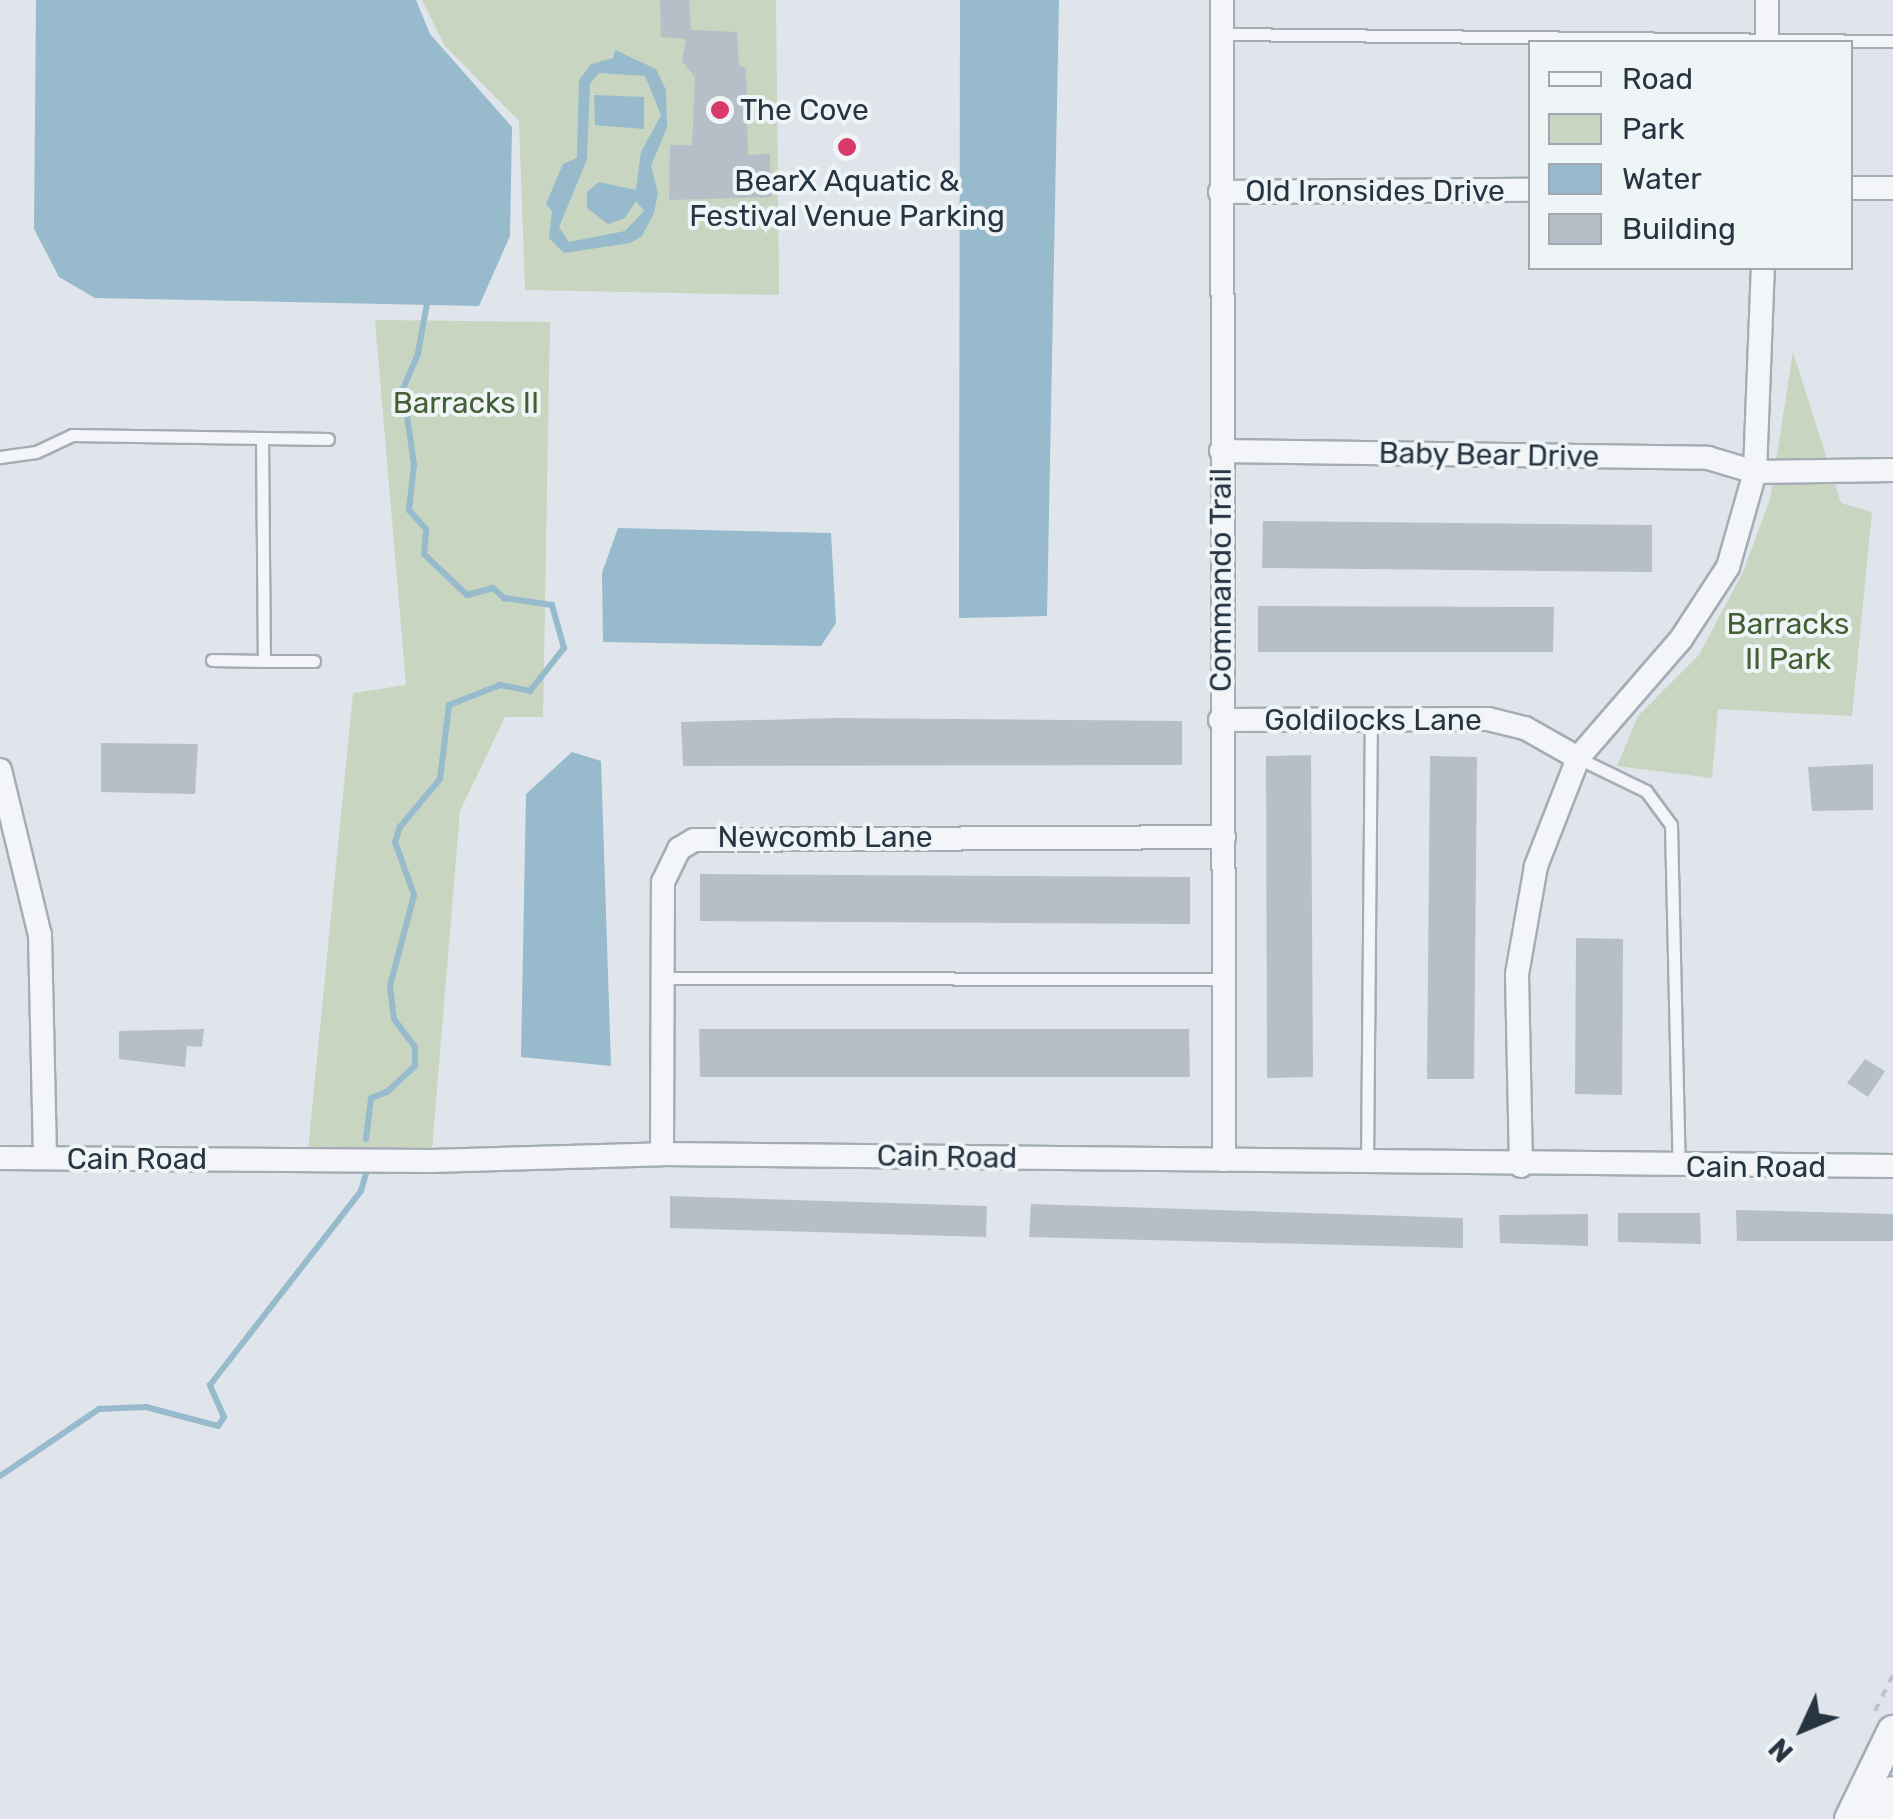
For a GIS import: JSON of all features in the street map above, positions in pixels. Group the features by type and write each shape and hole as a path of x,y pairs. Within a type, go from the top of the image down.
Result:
{"street":[{"name":"Commando Trail","path":"1222,0 1220,720 1224,837 1218,979 1224,1160"},
{"path":"1766,0 1767,40"},
{"path":"1853,188 1893,188"},
{"name":"Old Ironsides Drive","path":"1220,192 1528,190"},
{"path":"1522,1166 1517,974 1536,866 1578,758 1681,639 1728,567 1755,472 1763,270"},
{"name":"Baby Bear Drive","path":"1222,451 1708,458 1755,472 1893,470"},
{"name":"Goldilocks Lane","path":"1220,720 1507,722 1578,758"},
{"path":"0,770 40,935 45,1158"},
{"name":"Newcomb Lane","path":"662,1154 668,864 678,849 710,836 1224,837"},
{"name":"Cain Road","path":"0,1158 431,1161 662,1154 1366,1165 1893,1166"},
{"path":"1850,1819 1883,1803 1893,1732"}],"lane":[{"path":"1222,34 1631,40"},
{"path":"1853,42 1893,42"},
{"path":"0,457 36,452 72,435 328,439"},
{"path":"262,438 264,662"},
{"path":"212,660 314,662"},
{"path":"1366,1165 1371,719"},
{"path":"1578,758 1646,790 1671,826 1678,1168"},
{"path":"663,978 1218,979"}],"green space":[{"path":"422,0 776,0 779,295 525,290 519,121 444,45"},
{"name":"Barracks II","path":"375,320 550,322 543,717 505,717 460,811 431,1161 307,1160 353,693 406,685"},
{"name":"Barracks II Park","path":"1793,352 1841,503 1872,512 1852,716 1718,709 1712,778 1617,766 1638,716 1699,655 1743,572 1770,499"}],"water":[{"path":"36,0 416,0 430,34 512,127 510,236 479,306 95,298 59,277 34,229"},
{"path":"960,0 1059,0 1047,616 959,618"},
{"path":"615,50 656,69 666,90 667,127 651,166 658,193 654,213 642,236 630,243 564,253 549,238 552,211 546,204 563,164 577,158 579,80 591,64 613,58","holes":["599,73 645,76 661,115 641,152 636,190 599,182 587,192 587,208 608,224 625,218 636,201 644,211 625,231 569,242 559,227 587,159 590,84"]},
{"path":"594,95 644,97 644,129 595,125"},
{"path":"618,528 831,533 836,623 821,646 603,642 602,573"},
{"path":"572,752 601,761 611,1066 521,1057 526,794"}],"building":[{"name":"The Cove","path":"660,0 689,0 691,30 737,32 739,65 746,68 748,155 770,154 771,197 669,200 670,145 692,145 695,77 682,61 686,39 661,37"},
{"path":"1263,521 1652,525 1652,572 1262,568"},
{"path":"1258,606 1554,607 1553,652 1258,652"},
{"path":"837,718 1182,721 1182,765 683,766 681,722"},
{"path":"101,743 198,744 195,794 101,792"},
{"path":"1311,755 1313,1077 1267,1078 1266,756"},
{"path":"1430,756 1477,757 1474,1079 1427,1079"},
{"path":"1873,764 1873,810 1812,811 1808,767"},
{"path":"700,874 1190,877 1190,924 700,921"},
{"path":"1576,938 1623,939 1622,1095 1575,1094"},
{"path":"204,1029 202,1047 187,1046 185,1067 119,1059 119,1031"},
{"path":"699,1029 1189,1029 1190,1077 700,1077"},
{"path":"1865,1059 1885,1071 1868,1097 1847,1083"},
{"path":"670,1196 987,1206 986,1237 670,1228"},
{"path":"1031,1204 1463,1218 1463,1248 1029,1237"},
{"path":"1736,1210 1893,1214 1893,1241 1737,1241"},
{"path":"1618,1213 1700,1213 1701,1244 1618,1242"},
{"path":"1588,1214 1588,1246 1500,1243 1499,1215"}],"waterway":[{"path":"366,1139 371,1098 387,1092 415,1066 415,1047 394,1019 390,986 414,895 395,842 400,827 440,779 449,705 500,685 530,691 564,648 552,605 504,598 493,588 467,595 424,554 426,529 409,510 414,464 403,389 418,353 428,298"},
{"path":"0,1476 99,1409 146,1407 218,1426 224,1417 210,1385 361,1191 366,1174"}],"place":[{"name":"The Cove","path":"720,110"},
{"name":"BearX Aquatic & Festival Venue Parking","path":"847,147"}]}
